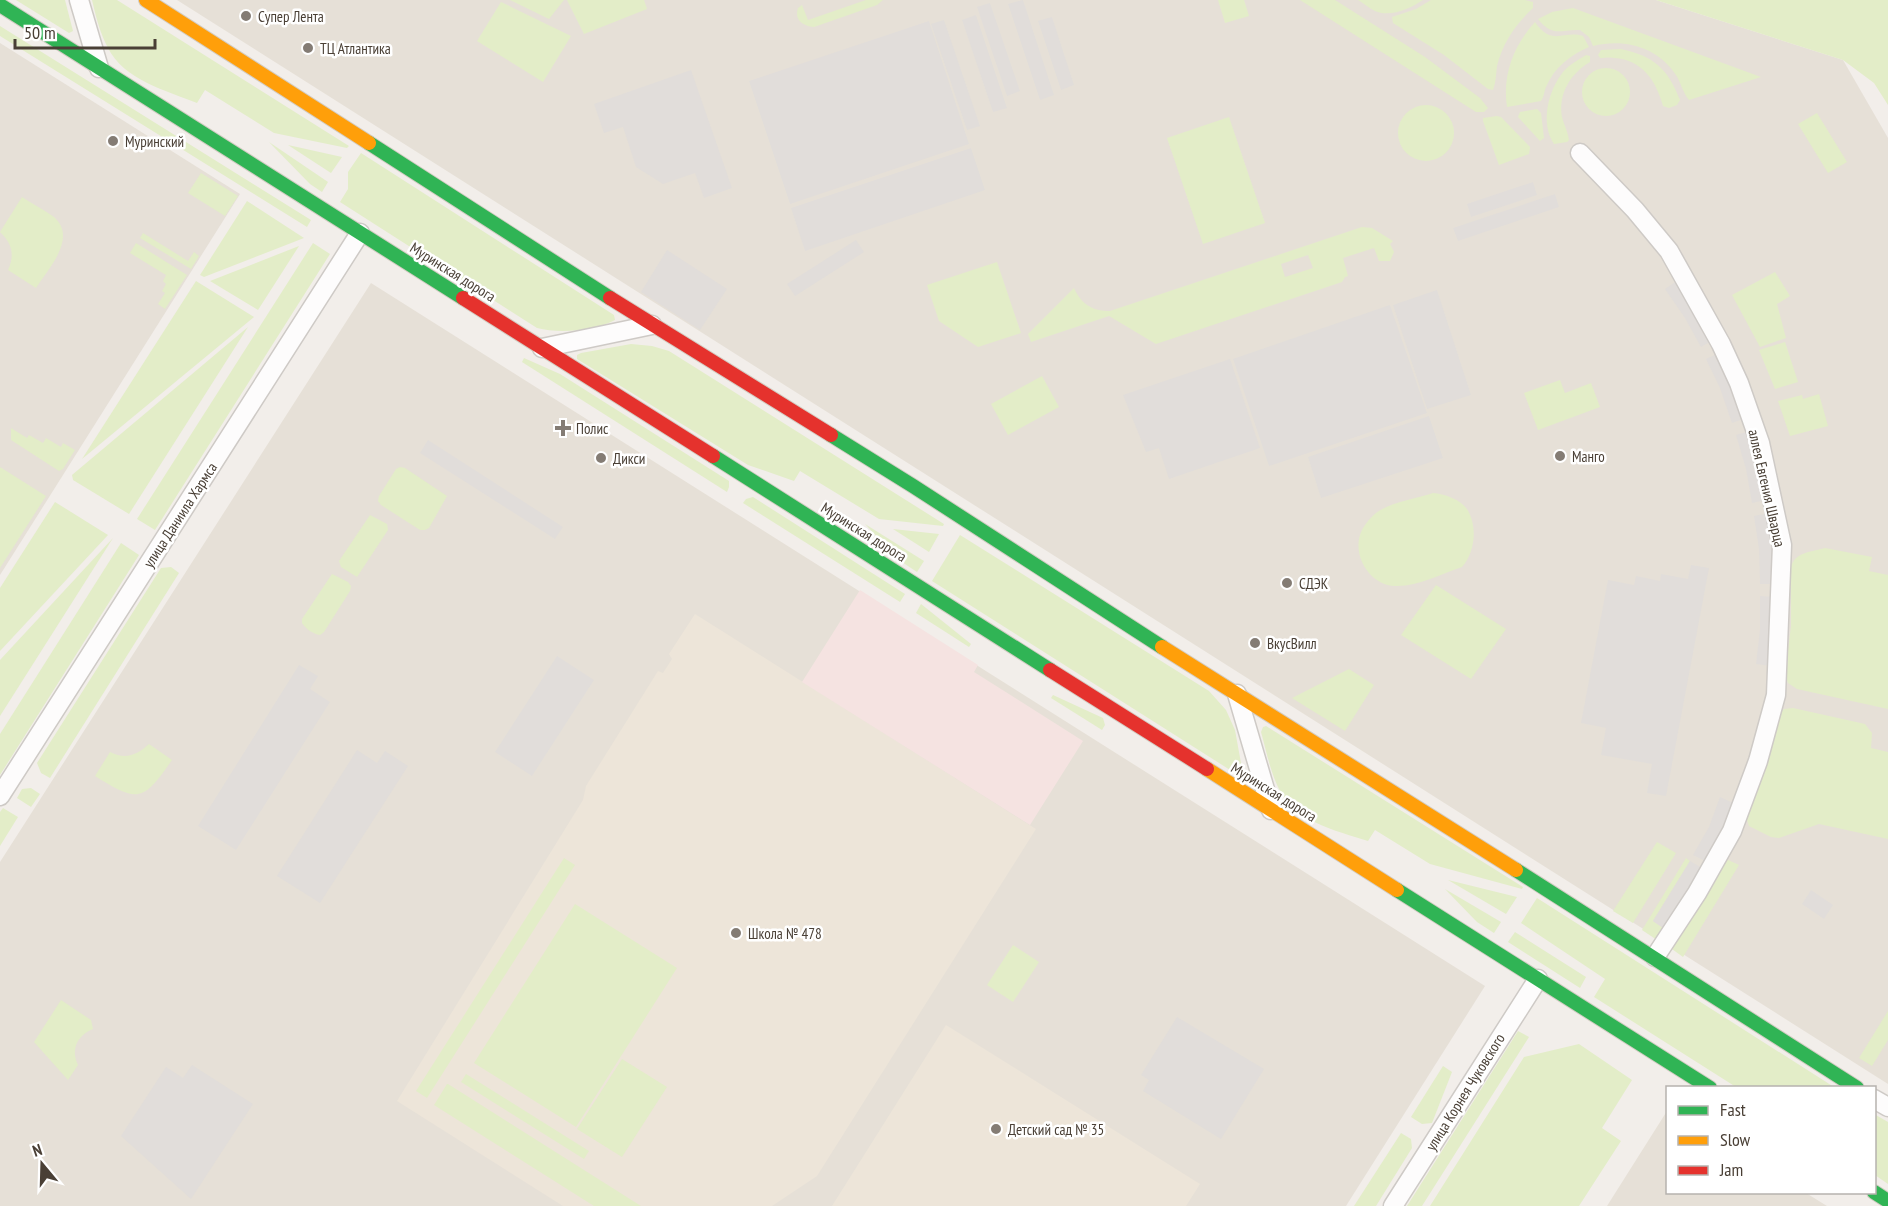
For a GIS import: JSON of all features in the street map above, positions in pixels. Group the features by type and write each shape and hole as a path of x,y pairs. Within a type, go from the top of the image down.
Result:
{"street":[{"path":"79,0 99,68"},
{"path":"146,0 652,325 913,486 1237,694 1655,957 1854,1086"},
{"name":"Муринская дорога","path":"0,5 1707,1086"},
{"name":"аллея Евгения Шварца","path":"1580,153 1635,210 1668,251 1695,294 1721,344 1739,383 1760,443 1782,545 1776,695 1758,761 1732,831 1697,893 1655,957"},
{"name":"улица Даниила Хармса","path":"0,796 360,233"},
{"path":"542,348 652,325"},
{"path":"1237,694 1271,810"},
{"name":"улица Корнея Чуковского","path":"1393,1206 1538,979"}],"shaded area":[{"path":"177,0 1656,0 1843,60 1888,138 1888,1084"},
{"path":"1023,0 1054,95 1040,100 1008,4"},
{"path":"990,3 1020,91 1007,96 977,7"},
{"path":"976,15 1007,108 993,112 962,20"},
{"path":"1052,17 1074,85 1061,90 1038,21"},
{"path":"944,20 980,126 967,130 931,24"},
{"path":"929,21 969,144 790,204 749,81"},
{"path":"0,43 240,194 0,575"},
{"path":"691,70 732,188 704,198 695,173 663,184 636,167 623,127 604,133 594,104"},
{"path":"971,148 985,190 805,251 791,208"},
{"path":"1533,182 1537,195 1471,217 1467,204"},
{"path":"1555,194 1559,207 1458,241 1453,228"},
{"path":"856,240 864,252 795,296 787,284"},
{"path":"667,250 727,289 700,330 641,292"},
{"path":"1677,281 1713,340 1701,347 1665,289"},
{"path":"371,283 1485,986 1346,1206 0,1206 0,862"},
{"path":"1437,290 1471,395 1427,409 1393,305"},
{"path":"1390,305 1427,413 1269,466 1233,359"},
{"path":"1719,353 1746,418 1732,423 1720,388 1706,359"},
{"path":"1230,359 1260,448 1169,479 1159,448 1146,452 1123,395"},
{"path":"1429,416 1443,458 1321,498 1308,457"},
{"path":"1750,431 1766,500 1752,503 1746,469 1736,435"},
{"path":"428,440 563,527 555,539 420,453"},
{"path":"1768,513 1774,548 1775,584 1760,584 1759,549 1754,516"},
{"path":"1691,565 1709,568 1666,796 1647,793 1652,764 1601,755 1606,728 1581,723 1608,580 1634,585 1636,576 1660,581 1661,574 1688,579"},
{"path":"860,590 978,665 974,672 1083,741 1030,825 802,682"},
{"path":"1760,596 1775,597 1770,666 1756,664 1760,630"},
{"name":"Школа № 478","path":"695,614 1036,829 817,1176 772,1206 563,1206 397,1101 583,800 586,786 658,671 663,673 672,659 669,654"},
{"path":"557,656 594,680 532,776 495,752"},
{"path":"299,665 318,676 310,689 330,702 236,850 198,826"},
{"path":"357,750 377,763 385,751 408,766 320,903 277,876"},
{"path":"1720,797 1733,803 1721,832 1705,861 1693,855 1709,827"},
{"path":"1690,861 1702,868 1665,929 1653,921"},
{"path":"1811,890 1833,905 1824,919 1802,904"},
{"path":"1177,1017 1264,1069 1221,1139 1143,1091 1149,1080 1141,1075"},
{"name":"Детский сад № 35","path":"946,1025 1200,1184 1186,1206 832,1206"},
{"path":"192,1065 253,1104 191,1199 121,1136 166,1067 183,1078"},
{"path":"1666,1113 1666,1194 1808,1194 1827,1206 1607,1206"}],"green space":[{"path":"16,0 65,0 73,31 69,33"},
{"path":"92,0 117,0 349,146 347,148 274,133 205,90 197,103 147,83 115,59 100,31"},
{"path":"510,0 564,0 549,19"},
{"path":"567,0 644,0 647,9 584,34"},
{"path":"866,0 883,0 877,5 814,27 803,24 797,16 798,8 802,5 808,20"},
{"path":"1218,0 1244,0 1249,16 1225,23"},
{"path":"1300,0 1335,0 1425,57 1480,98 1488,108 1484,112 1476,112"},
{"path":"1358,0 1423,0 1394,13 1381,13"},
{"path":"1431,0 1525,0 1533,2 1533,8 1521,20 1503,49 1497,66 1493,90 1488,89 1444,55 1393,23 1392,17 1416,9"},
{"path":"1656,0 1888,0 1888,105 1874,83 1843,60"},
{"path":"501,2 571,36 543,82 477,41"},
{"path":"1573,8 1761,77 1689,100 1669,65 1650,51 1617,43 1593,46 1589,37 1580,30 1553,31 1538,19 1552,12"},
{"path":"1535,22 1541,30 1552,36 1583,36 1589,47 1569,58 1558,68 1549,80 1541,101 1507,107 1506,83 1511,61 1521,40"},
{"path":"0,26 311,220 307,227 0,36"},
{"path":"1621,49 1651,60 1665,72 1680,100 1677,105 1669,108 1663,106 1652,80 1640,67 1624,60 1600,58 1598,55 1601,50"},
{"path":"1586,55 1590,56 1590,62 1571,79 1562,100 1562,117 1569,140 1554,144 1547,127 1548,107 1553,88 1563,72"},
{"path":"1601,68 1611,68 1623,75 1630,87 1630,97 1623,109 1611,116 1601,116 1586,105 1582,97 1582,87 1593,72"},
{"path":"1426,105 1437,107 1446,113 1452,122 1454,133 1452,144 1446,153 1437,159 1426,161 1415,159 1406,153 1400,144 1398,133 1400,122 1406,113 1415,107"},
{"path":"1537,109 1541,113 1544,138 1540,141 1518,117 1520,112"},
{"path":"1817,113 1847,162 1828,173 1798,124"},
{"path":"1229,117 1265,223 1203,244 1167,138"},
{"path":"1501,117 1530,147 1529,154 1499,165 1483,121 1483,118"},
{"path":"269,142 328,182 322,192 310,184"},
{"path":"288,145 342,157 331,173"},
{"path":"361,153 614,315 615,320 597,327 577,330 556,331 537,328 340,202 348,189 348,172"},
{"path":"201,173 238,196 225,216 188,193"},
{"path":"22,197 54,217 61,225 63,234 62,244 53,263 36,288 8,270 12,254 7,240 0,232"},
{"path":"247,201 304,238 204,277 200,275"},
{"path":"1362,227 1372,228 1393,241 1390,244 1394,252 1390,261 1379,261 1374,248 1343,258 1348,276 1342,282 1156,344 1109,316 1031,342 1028,334 1074,288 1088,306 1110,311","holes":["1308,255 1313,268 1285,277 1281,264"]},
{"path":"143,233 188,261 194,252 199,256 191,269 140,238"},
{"path":"136,243 187,275 165,309 158,304 165,293 162,291 166,284 163,281 166,275 130,253"},
{"path":"313,243 330,254 155,530 137,519"},
{"path":"299,246 258,310 210,281"},
{"path":"997,262 1021,333 978,347 939,321 927,285"},
{"path":"1775,272 1790,296 1777,304 1786,338 1760,347 1732,295"},
{"path":"196,281 254,317 82,459"},
{"path":"248,327 129,514 73,480 72,475"},
{"path":"1785,342 1798,382 1775,389 1759,350"},
{"path":"631,344 652,346 669,351 944,524 943,526 879,519 800,471 794,481 748,465 577,359 577,355 581,353"},
{"path":"524,358 560,374 729,481 727,492 522,362"},
{"path":"1042,376 1059,407 1008,435 991,404"},
{"path":"1560,380 1565,393 1591,383 1600,407 1538,430 1524,393"},
{"path":"1819,394 1828,426 1790,436 1778,401 1802,395 1803,399"},
{"path":"11,428 27,438 29,435 43,443 46,438 61,447 63,443 75,450 63,469 59,471 11,440"},
{"path":"0,467 46,496 0,568"},
{"path":"400,467 447,496 429,528 425,530 420,530 378,501 396,469"},
{"path":"1433,493 1456,500 1467,509 1473,523 1474,539 1466,561 1462,567 1412,584 1395,586 1378,581 1366,569 1359,553 1360,535 1365,526 1381,509"},
{"path":"753,497 905,594 900,602 743,503 746,499"},
{"path":"55,502 108,535 0,651 0,588"},
{"path":"370,515 387,524 388,530 357,577 341,567 339,561"},
{"path":"865,524 924,561 917,572 899,560"},
{"path":"893,529 939,534 929,552"},
{"path":"960,535 1209,691 1226,710 1235,730 1243,774 1238,775 932,581"},
{"path":"113,538 0,716 0,660"},
{"path":"121,543 139,555 0,775 0,734"},
{"path":"1825,548 1872,557 1869,571 1888,575 1888,709 1797,689 1788,683 1785,675 1791,626 1791,567 1800,555"},
{"path":"171,567 179,573 50,778 41,773 37,763 161,568"},
{"path":"332,574 351,586 350,591 320,635 306,627 302,619"},
{"path":"1436,585 1506,629 1471,679 1401,635"},
{"path":"921,604 971,644 969,647 916,613"},
{"path":"1349,669 1374,685 1345,731 1292,698"},
{"path":"1053,695 1103,718 1105,725 1102,730 1051,698"},
{"path":"1793,708 1865,724 1872,733 1871,748 1888,752 1888,839 1819,824 1779,838 1771,837 1749,826 1746,817 1778,715 1784,709"},
{"path":"1266,726 1523,887 1522,889 1430,864 1375,830 1368,841 1305,817 1285,799 1275,780 1261,732"},
{"path":"149,744 172,760 146,791 131,794 95,776 110,752 121,756 131,755"},
{"path":"31,788 40,794 31,807 17,798 22,789"},
{"path":"3,808 18,817 0,846 0,812"},
{"path":"1657,842 1676,853 1633,923 1613,911"},
{"path":"564,858 575,865 427,1098 416,1091"},
{"path":"1686,858 1690,861 1653,921 1664,929 1657,940 1642,930"},
{"path":"1726,859 1739,865 1683,957 1672,949"},
{"path":"1448,880 1517,897 1506,914"},
{"path":"1445,889 1501,922 1494,933 1477,922"},
{"path":"1537,898 1832,1086 1734,1086 1594,997 1605,979 1521,923"},
{"path":"575,904 677,968 576,1127 474,1063"},
{"path":"1515,932 1586,977 1580,988 1508,942"},
{"path":"1013,945 1039,962 1013,1002 987,985"},
{"path":"61,1000 91,1020 93,1029 83,1035 77,1043 75,1053 78,1065 68,1080 34,1042"},
{"path":"1888,1011 1888,1040 1872,1066 1859,1058"},
{"path":"1518,1031 1529,1037 1422,1206 1407,1206"},
{"path":"1579,1044 1632,1080 1602,1128 1621,1141 1579,1206 1430,1206 1524,1057"},
{"path":"622,1059 667,1087 622,1157 577,1129"},
{"path":"1443,1066 1452,1072 1432,1123 1422,1124 1411,1117"},
{"path":"466,1074 589,1151 584,1159 461,1082"},
{"path":"447,1084 641,1206 594,1206 434,1105"},
{"path":"1876,1115 1888,1122 1888,1184 1876,1176"},
{"path":"1401,1133 1411,1139 1412,1148 1376,1206 1354,1206"}],"traffic: fast":[{"path":"0,5 463,298"},
{"path":"369,143 610,298"},
{"path":"831,435 1162,647"},
{"path":"713,456 1050,670"},
{"path":"1516,870 1854,1086"},
{"path":"1397,890 1707,1086"},
{"path":"1876,1193 1888,1201"}],"traffic: slow":[{"path":"146,0 369,143"},
{"path":"1162,647 1516,870"},
{"path":"1207,769 1397,890"}],"traffic: jam":[{"path":"463,298 713,456"},
{"path":"610,298 831,435"},
{"path":"1050,670 1207,769"}],"place":[{"name":"Супер Лента","path":"246,16"},
{"name":"ТЦ Атлантика","path":"308,48"},
{"name":"Муринский","path":"113,141"},
{"name":"Полис","path":"563,428"},
{"name":"Манго","path":"1560,456"},
{"name":"Дикси","path":"601,458"},
{"name":"СДЭК","path":"1287,583"},
{"name":"ВкусВилл","path":"1255,643"},
{"name":"Школа № 478","path":"736,933"},
{"name":"Детский сад № 35","path":"996,1129"}]}
